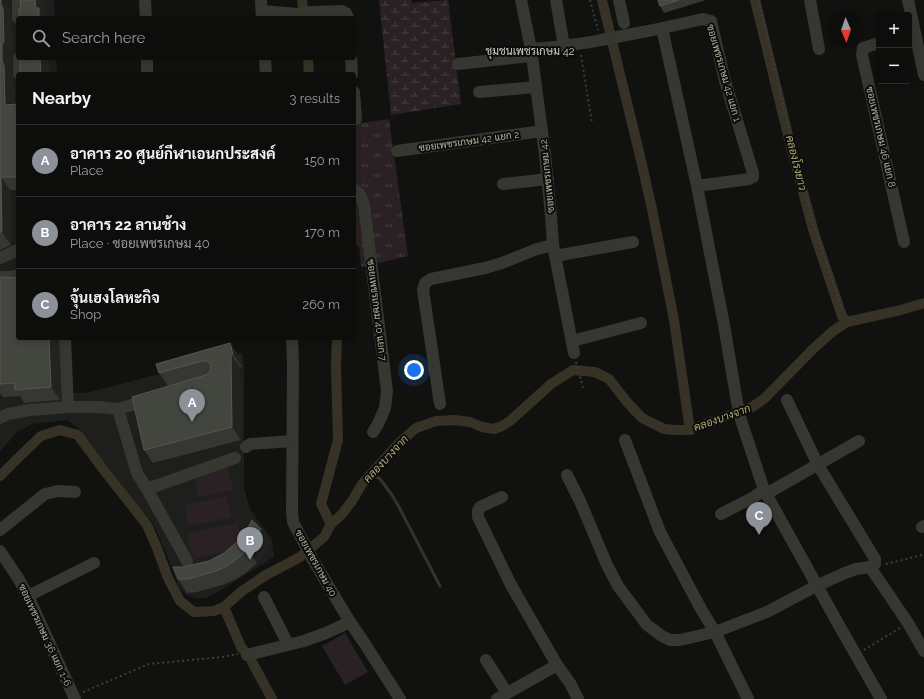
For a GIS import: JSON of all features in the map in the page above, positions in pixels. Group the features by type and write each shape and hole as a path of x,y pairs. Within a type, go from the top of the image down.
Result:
{"street":[{"path":"18,0 18,16"},
{"path":"145,0 146,16"},
{"name":"ซอยเพชรเกษม 42","path":"521,0 531,53 542,131 554,250 573,347"},
{"path":"556,0 564,46"},
{"path":"619,0 624,23"},
{"path":"810,0 819,49"},
{"path":"908,0 916,31 924,76"},
{"path":"262,10 303,14 312,12 342,11 347,15"},
{"name":"ซอยเพชรเกษม 42 แยก 1","path":"458,64 608,39 703,19 711,21 725,80 753,177 749,179 697,186"},
{"path":"662,28 697,186 741,420 765,492 816,586 881,699"},
{"name":"ซอยเพชรเกษม 46 แยก 8","path":"876,43 863,48 862,55 904,242"},
{"path":"19,60 19,72"},
{"path":"147,60 147,72"},
{"path":"265,60 266,72"},
{"path":"351,60 352,72"},
{"path":"480,92 536,87"},
{"name":"ซอยเพชรเกษม 42 แยก 2","path":"397,151 542,131"},
{"path":"503,184 548,179"},
{"name":"ซอยเพชรเกษม 40 แยก 7","path":"356,191 360,195 364,205 386,391 385,408 373,432"},
{"path":"440,404 423,290 425,283 431,279 502,264 537,249 554,250 633,242"},
{"path":"0,258 16,251"},
{"path":"0,277 16,276"},
{"path":"573,347 641,323"},
{"path":"65,340 68,407"},
{"name":"ซอยเพชรเกษม 40","path":"292,340 293,522 313,560 350,622 400,699"},
{"path":"0,418 8,414 30,410 68,407 98,406 118,410 162,396"},
{"path":"567,475 580,501 607,565 618,586 647,624 662,636 670,640 680,640 715,632 767,612 816,586 845,573 856,569 870,567 875,564 875,559 818,465 787,400"},
{"path":"118,410 137,473 187,561"},
{"path":"625,440 660,532 701,610 715,632 748,699"},
{"path":"246,447 250,444 292,441"},
{"path":"721,514 818,465 859,442"},
{"path":"147,489 235,458"},
{"path":"0,530 45,494 58,491 75,492"},
{"path":"502,497 480,507 478,517 511,585 557,664 570,683 578,699"},
{"name":"ซอยเพชรเกษม 36 แยก 1-6","path":"0,551 28,596 74,697"},
{"path":"28,596 94,563"},
{"path":"870,567 924,651"},
{"path":"264,597 288,644"},
{"path":"247,655 304,641 350,622"},
{"path":"486,660 500,697 557,664"}],"path":[{"path":"590,0 608,39"},
{"path":"759,0 797,165 815,229 842,310"},
{"path":"579,44 592,123"},
{"path":"573,347 583,388"},
{"path":"870,567 922,555"},
{"path":"856,655 908,624"},
{"path":"74,697 149,664 222,657 236,654 247,655"}],"shaded area":[{"path":"0,0 54,0 55,16 16,16 16,60 56,60 57,72 16,72 16,340 68,340 71,393 85,393 242,353 244,367 244,488 250,509 272,540 274,557 216,593 205,598 195,598 186,595 179,587 153,523 82,432 68,420 32,424 17,432 0,452"}],"green space":[{"path":"379,0 412,0 412,3 448,0 461,104 391,115"},
{"path":"389,119 408,256 361,267 359,246 356,246 356,124"},
{"path":"228,468 233,490 198,497 194,476"},
{"path":"226,496 231,517 189,526 185,505"},
{"path":"238,523 243,547 193,559 187,534"},
{"path":"345,633 368,672 345,685 322,646"}],"building":[{"path":"1,0 3,9 4,41 2,45 2,61 4,66 5,105 16,104 16,177 1,177 2,232 0,232"},
{"path":"20,0 35,0 36,8 39,8 39,16 19,16 19,9 21,9"},
{"path":"658,0 679,0 660,6"},
{"path":"20,60 40,60 41,72 20,72"},
{"path":"0,277 16,278 16,340 49,340 51,387 15,390 15,383 0,384"},
{"path":"230,343 233,354 231,354 232,427 144,450 132,397 206,375 211,369 211,365 209,363 202,361 159,373 156,364"},
{"path":"252,520 261,529 255,540 238,558 227,566 216,571 188,579 178,579 173,567 183,567 209,561 224,553 245,533"}],"waterway":[{"path":"302,0 304,16"},
{"path":"602,0 652,209 674,320 690,430"},
{"name":"คลองโรงยาว","path":"755,0 814,233 842,316 847,322"},
{"path":"308,60 309,72"},
{"name":"คลองบางจาก","path":"0,476 41,436 60,430 78,435 147,525 168,578 180,601 194,612 214,611 224,607 242,591 266,575 300,557 324,537 331,524 342,514 362,484 398,444 416,428 436,421 455,420 470,422 482,427 494,429 510,421 551,384 573,370 595,372 609,379 642,418 664,429 690,430 752,407 764,399 813,349 833,331 847,322 901,310 924,303"},
{"path":"331,524 321,504 338,440 336,366 337,340"},
{"path":"372,474 380,479 392,495 440,586"},
{"path":"224,607 241,647 246,653"},
{"path":"252,662 272,699"}],"place":[{"name":"อาคาร 20 ศูนย์กีฬาเอนกประสงค์","path":"192,422"},
{"name":"จุ้นเฮงโลหะกิจ","path":"759,535"},
{"name":"อาคาร 22 ลานช้าง","path":"250,560"}],"district":[{"name":"ชุมชนเพชรเกษม 42","path":"530,51"}]}
